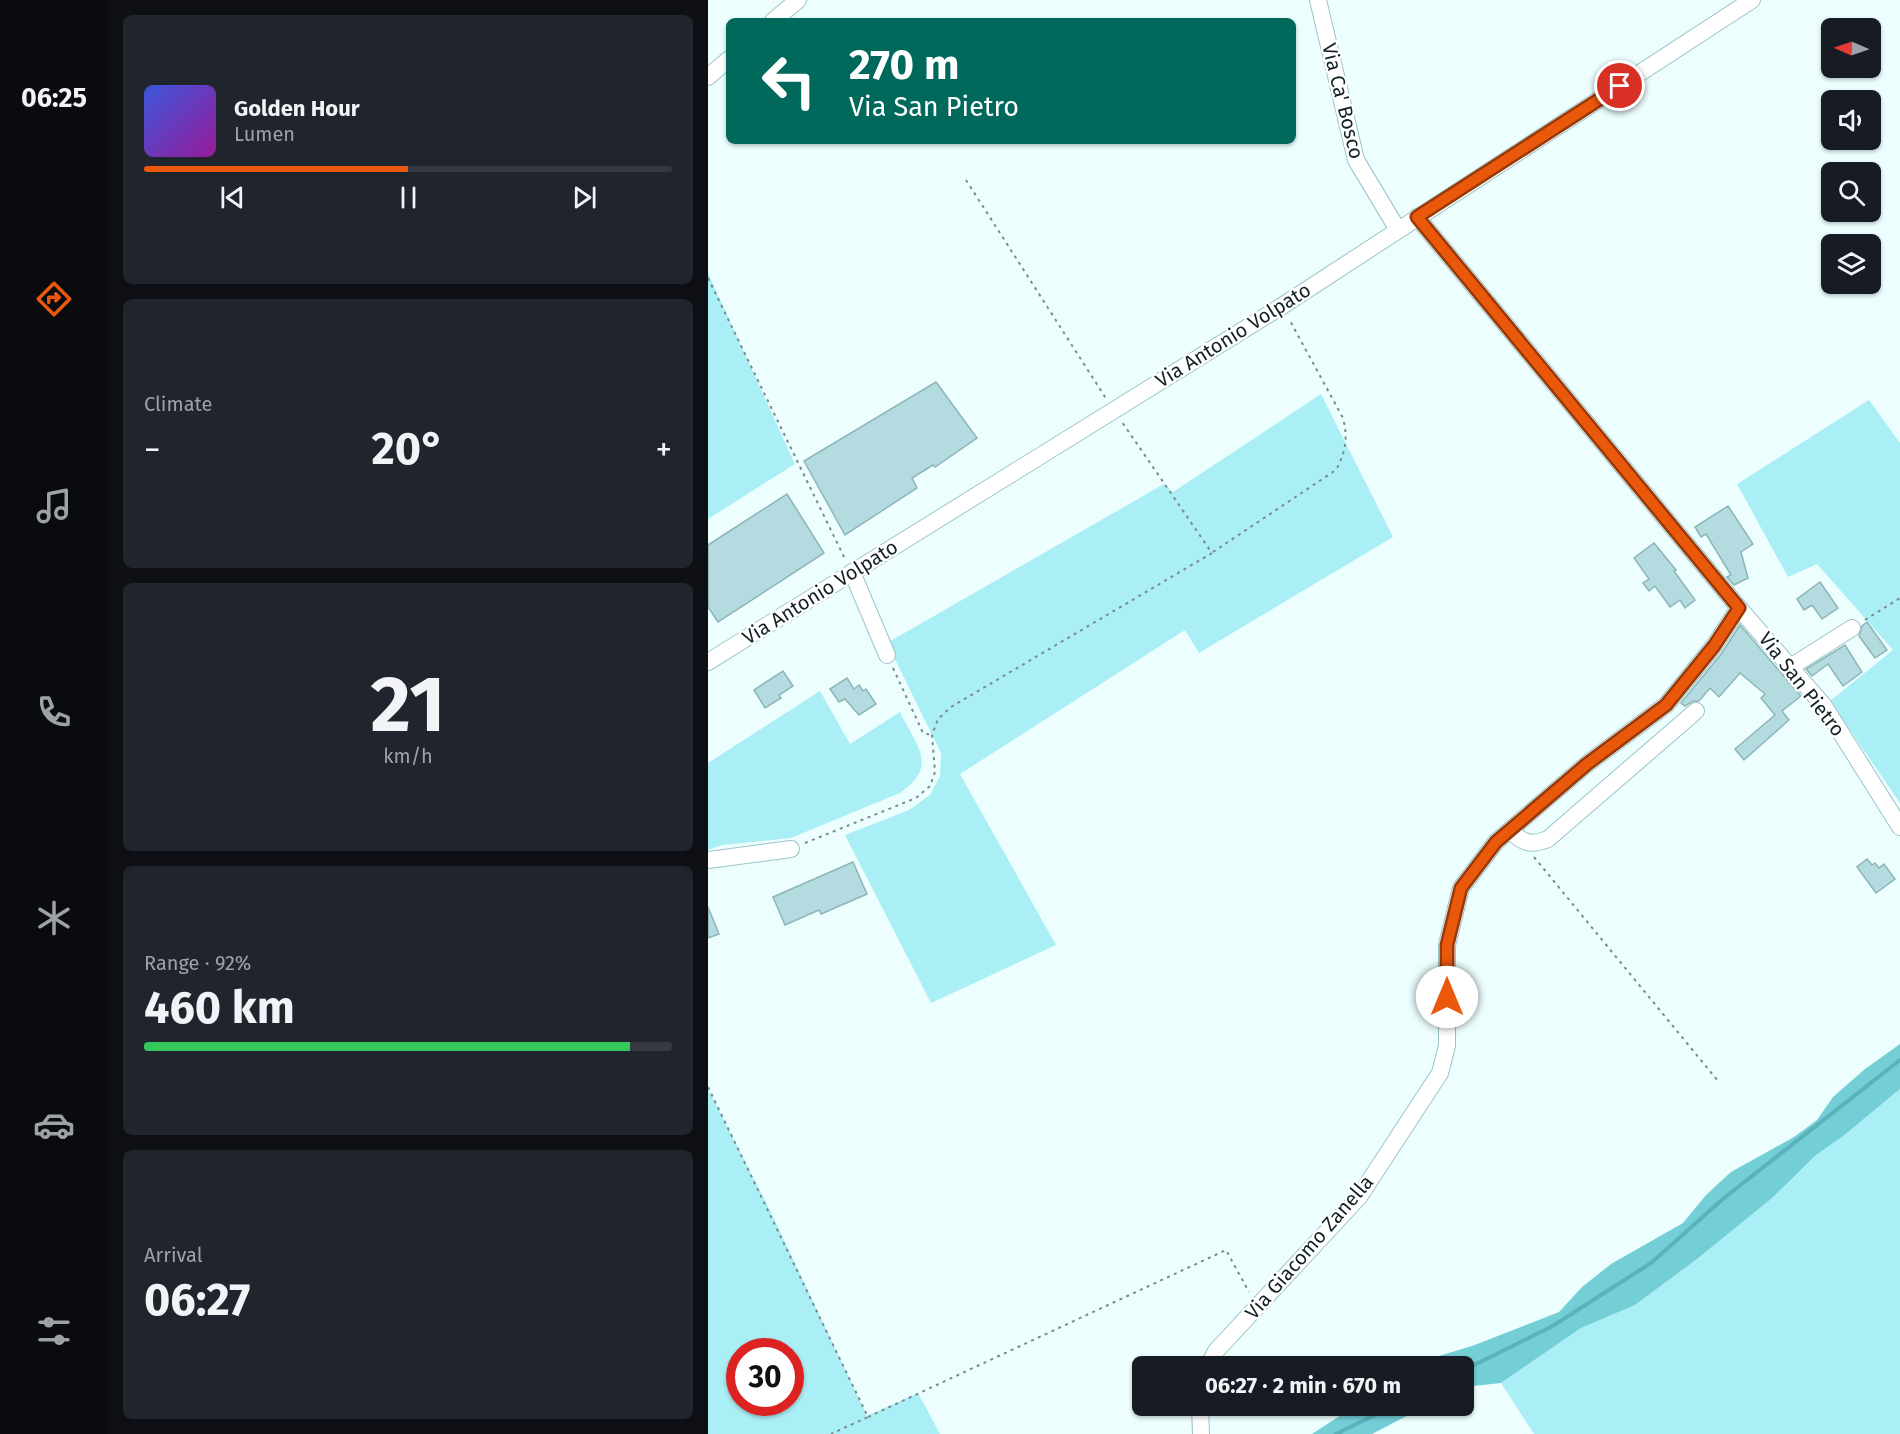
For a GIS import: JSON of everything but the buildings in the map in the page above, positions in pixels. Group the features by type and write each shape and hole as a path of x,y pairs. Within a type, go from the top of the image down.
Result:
{"street":[{"path":"777,18 798,0"},
{"name":"Via Ca' Bosco","path":"1318,0 1356,160 1398,230"},
{"name":"Via Antonio Volpato","path":"708,662 1282,306 1752,0"},
{"path":"708,77 726,62"},
{"name":"Via San Pietro","path":"1417,217 1739,608 1792,666 1824,706 1900,827"},
{"path":"852,572 887,656"},
{"name":"Via Giacomo Zanella","path":"1213,1356 1359,1197 1440,1073 1447,1046 1447,945 1461,888 1496,842 1515,836 1587,764 1666,705 1714,646 1739,608"},
{"path":"1792,666 1850,631"},
{"path":"1515,836 1531,844 1548,839 1696,711"},
{"path":"708,860 791,849"},
{"path":"1200,1416 1201,1434"}],"path":[{"path":"966,180 1113,409 1212,553"},
{"path":"708,278 852,572"},
{"path":"791,849 916,798 930,786 935,772 932,735 938,719 951,707 1212,553 1336,470 1344,454 1347,435 1342,418 1282,306"},
{"path":"1850,631 1900,598"},
{"path":"887,656 923,732 932,735"},
{"path":"1515,836 1719,1081"},
{"path":"708,1087 867,1417"},
{"path":"831,1434 1226,1250 1257,1307"}],"shaded area":[{"path":"708,273 795,464 708,519"},
{"path":"1321,394 1393,537 1199,653 1185,630 960,774 1056,945 931,1003 845,835 909,810 930,795 940,776 941,753 887,643 1164,484 1173,492"},
{"path":"1869,400 1900,443 1900,803 1830,701 1893,650 1817,564 1788,577 1737,484"},
{"path":"820,691 850,744 900,712 918,746 922,765 919,774 900,793 791,838 722,845 708,850 708,763"},
{"path":"1900,1044 1900,1089 1842,1137 1816,1155 1771,1199 1697,1259 1635,1305 1581,1328 1501,1383 1474,1386 1474,1356 1439,1356 1472,1346 1559,1312 1582,1287 1611,1264 1683,1223 1706,1195 1731,1172 1794,1137 1817,1120 1833,1097 1865,1069"},
{"path":"708,1089 769,1208 867,1416 918,1393 940,1434 708,1434"},
{"path":"1900,1089 1900,1434 1534,1434 1501,1383 1581,1328 1635,1305 1697,1259 1771,1199 1816,1155 1842,1137"},
{"path":"1340,1416 1407,1416 1372,1434 1312,1434"}],"waterway":[{"path":"1474,1365 1551,1327 1651,1263 1724,1198 1900,1060"},
{"path":"1336,1434 1373,1416"}],"route":[{"path":"1447,997 1447,945 1461,888 1496,842 1587,764 1666,705 1714,646 1739,608 1430,236 1417,217 1620,86"}]}
